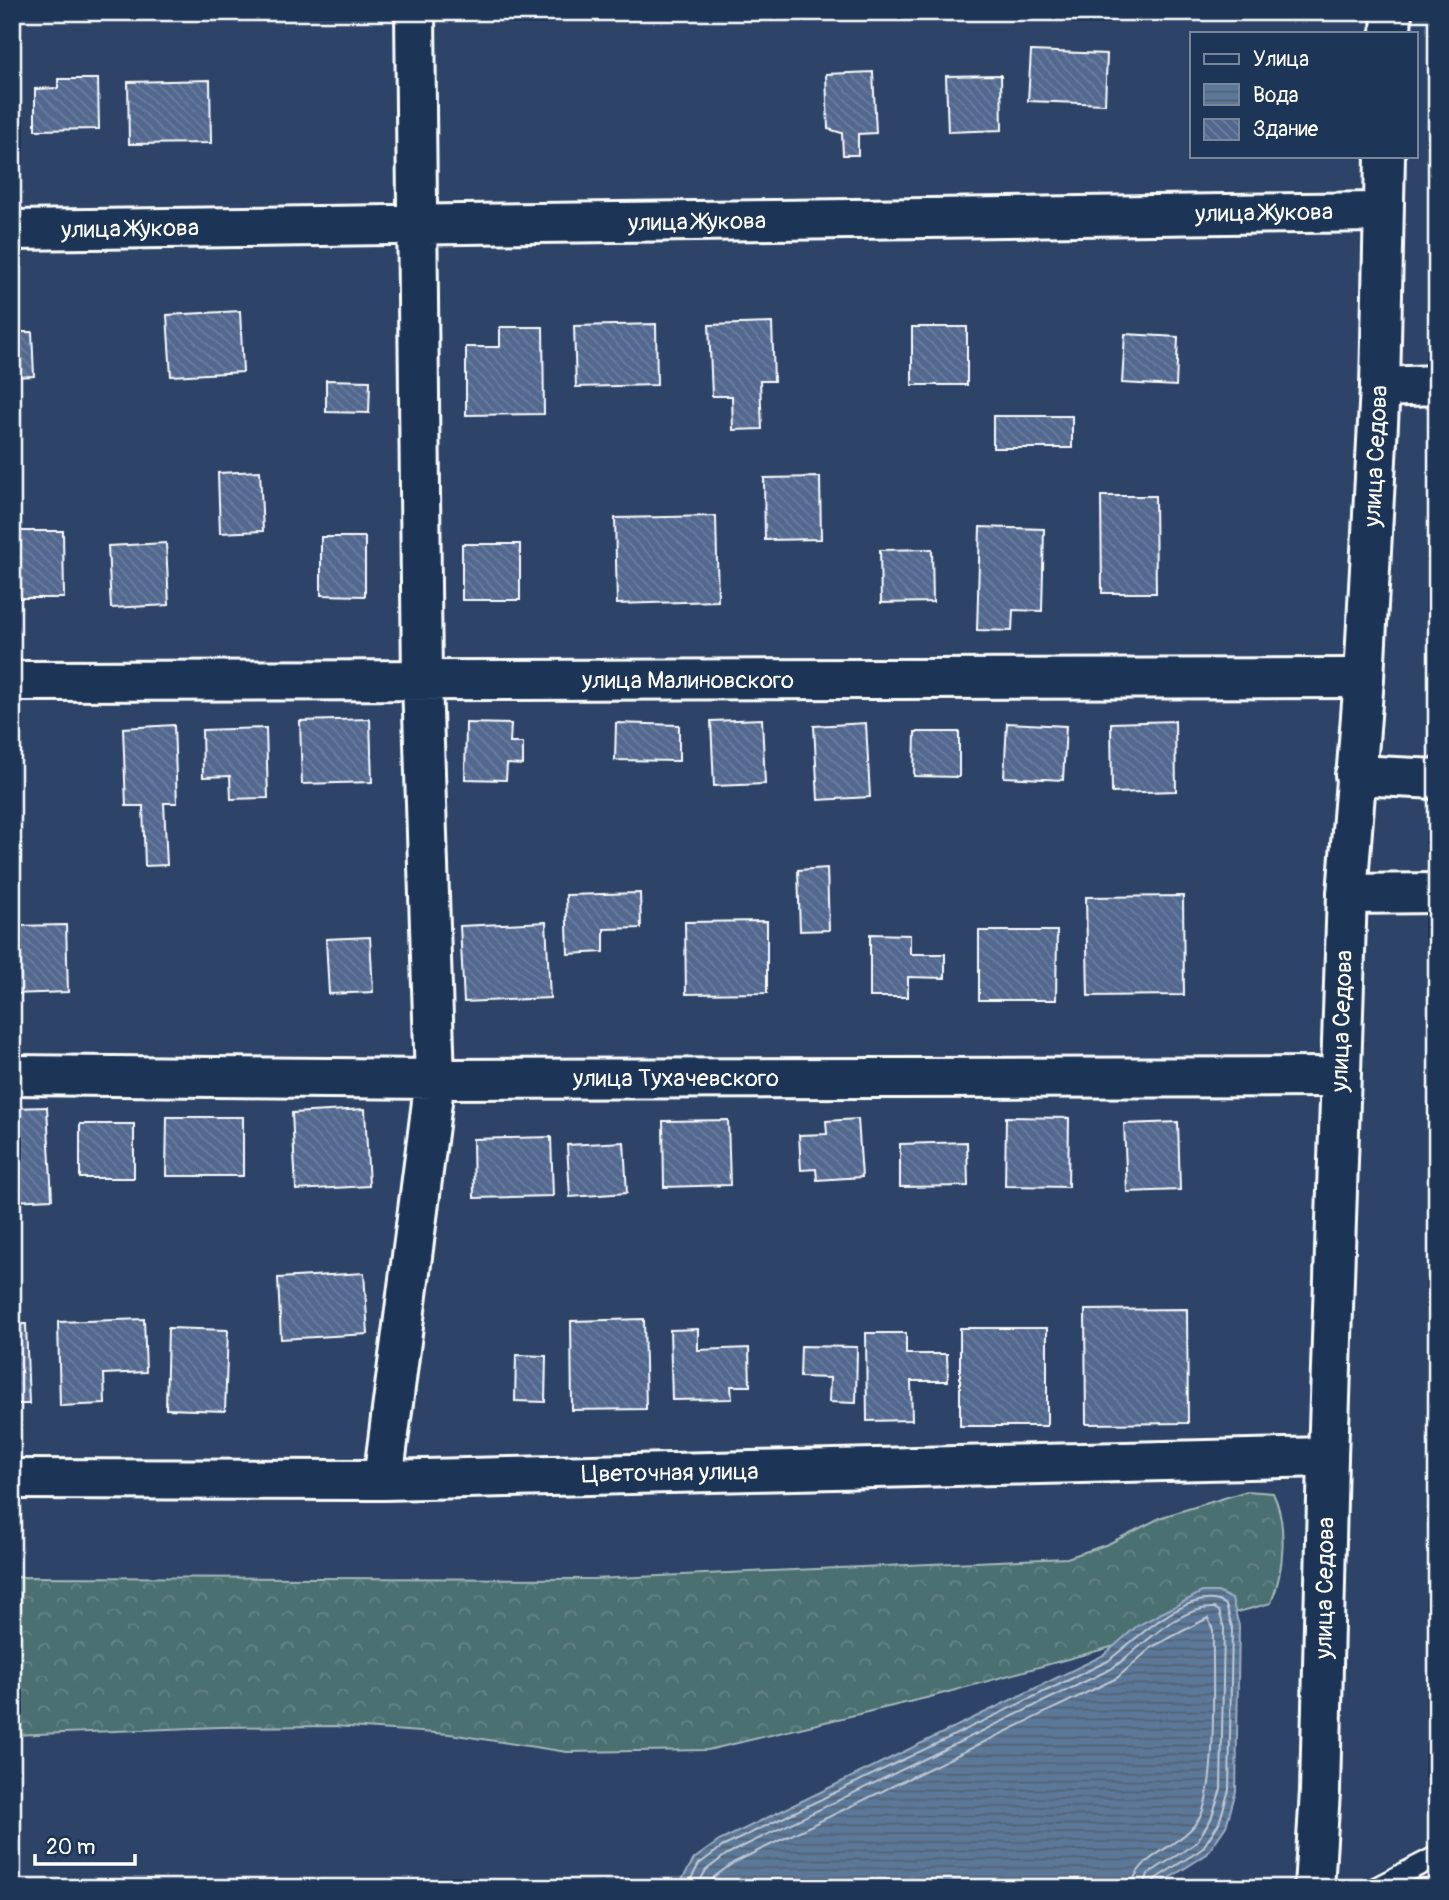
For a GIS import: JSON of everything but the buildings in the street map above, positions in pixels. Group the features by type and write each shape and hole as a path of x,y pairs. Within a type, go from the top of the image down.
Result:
{"street":[{"path":"383,1480 435,1079 422,681 415,12"},
{"path":"1391,32 1392,12"},
{"name":"улица Седова","path":"1314,1888 1320,1791 1347,894 1364,678 1380,387 1385,158"},
{"name":"улица Жукова","path":"12,230 417,227 1382,212"},
{"path":"1380,387 1437,385"},
{"name":"улица Малиновского","path":"12,681 1364,678"},
{"path":"1355,775 1437,779"},
{"path":"1347,894 1437,893"},
{"name":"улица Тухачевского","path":"12,1075 435,1079 1340,1077"},
{"name":"Цветочная улица","path":"12,1479 383,1480 1328,1457"}],"lane":[{"path":"1375,1888 1437,1856"}],"green space":[{"path":"1247,1491 1273,1493 1281,1519 1281,1562 1271,1603 930,1697 708,1750 567,1752 450,1734 334,1726 220,1727 12,1735 12,1577 593,1579 1067,1558 1108,1544 1162,1517"}],"water":[{"path":"1202,1592 1218,1592 1232,1599 1239,1626 1236,1791 1226,1826 1207,1854 1154,1888 677,1888 694,1859 719,1841 1104,1655 1137,1626"}]}
